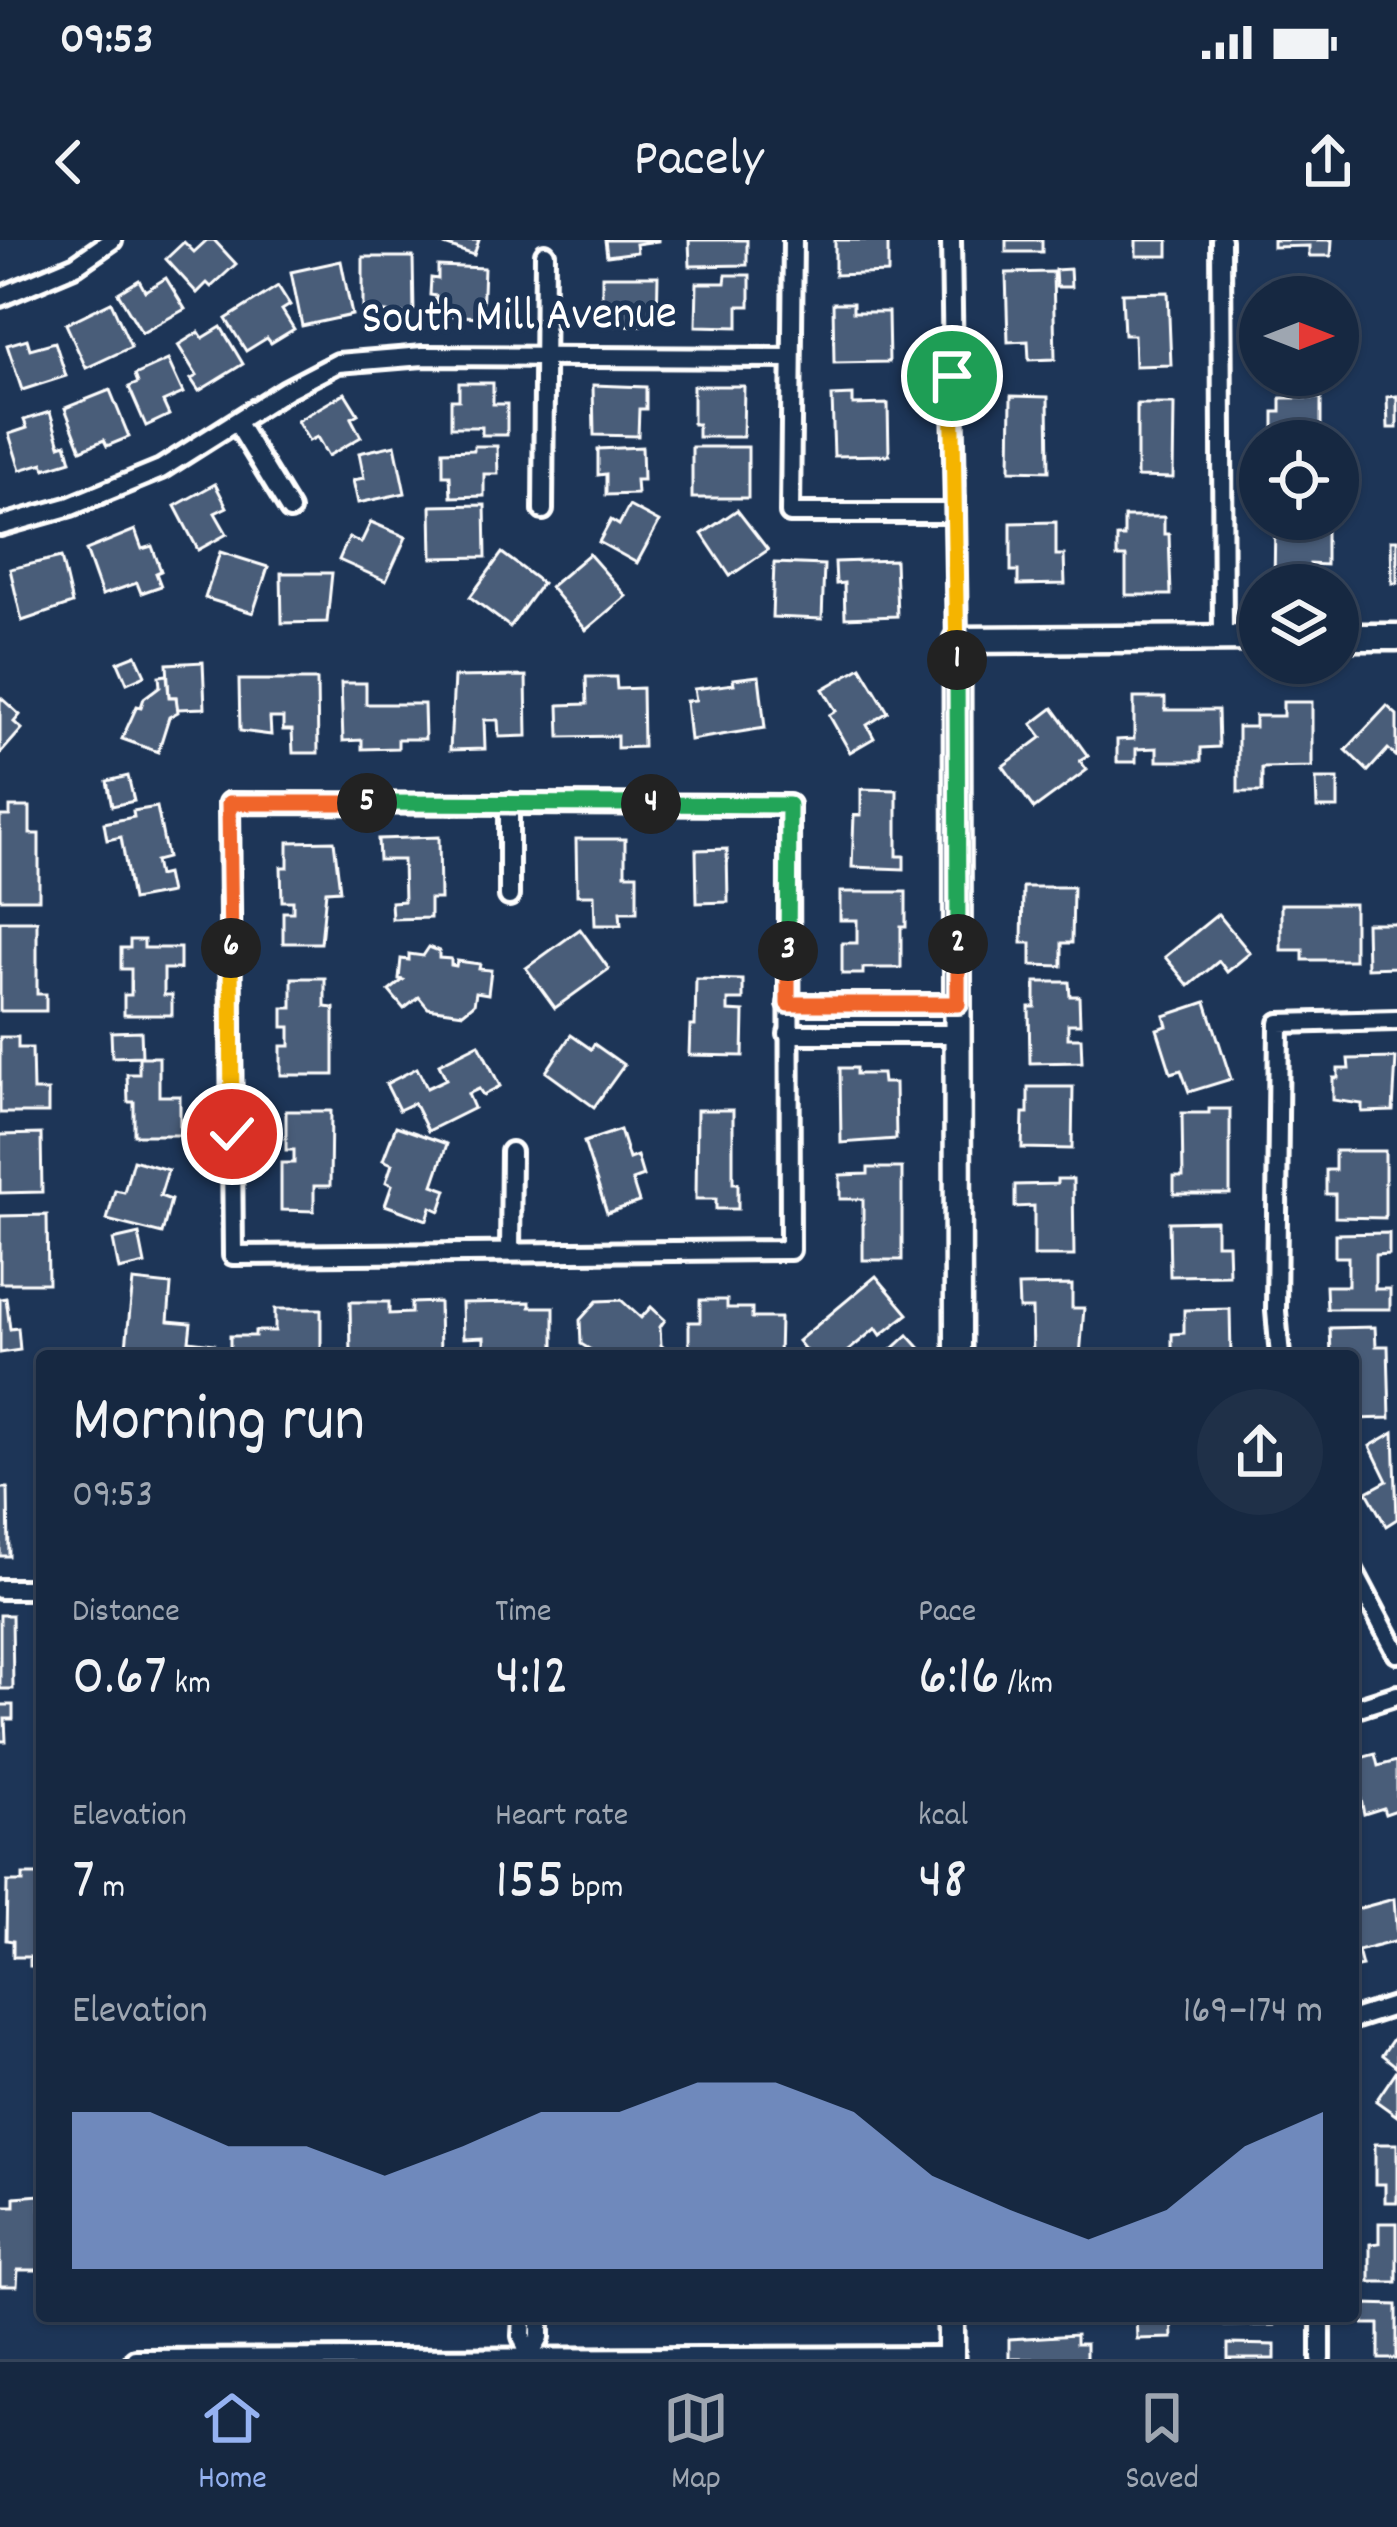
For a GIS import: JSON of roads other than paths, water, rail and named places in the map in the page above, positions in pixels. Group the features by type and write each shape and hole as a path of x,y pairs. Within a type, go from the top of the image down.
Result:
{"street":[{"path":"0,297 76,266 112,240"},
{"path":"793,240 790,513 952,513"},
{"path":"951,240 958,1350"},
{"path":"1221,240 1223,638"},
{"path":"543,510 545,254"},
{"name":"South Mill Avenue","path":"0,526 71,506 161,470 286,390 338,363 423,356 791,358"},
{"path":"237,423 290,510"},
{"path":"1359,638 1397,637"},
{"path":"957,640 1239,638"},
{"path":"229,803 789,805 788,1004 790,1250 233,1255 229,803"},
{"path":"509,803 509,896"},
{"path":"788,1004 958,1004"},
{"path":"875,1005 875,1034"},
{"path":"1279,1350 1279,1023 1397,1021"},
{"path":"788,1034 958,1034"},
{"path":"510,1252 511,1152"},
{"path":"1359,1581 1397,1653"},
{"path":"0,1589 36,1589"},
{"path":"1359,1707 1397,1695"},
{"path":"1359,2017 1397,2005"},
{"path":"523,2322 529,2356"},
{"path":"529,2356 540,2337 540,2322"},
{"path":"135,2359 951,2357 951,2322"},
{"path":"1321,2322 1321,2359"}]}
